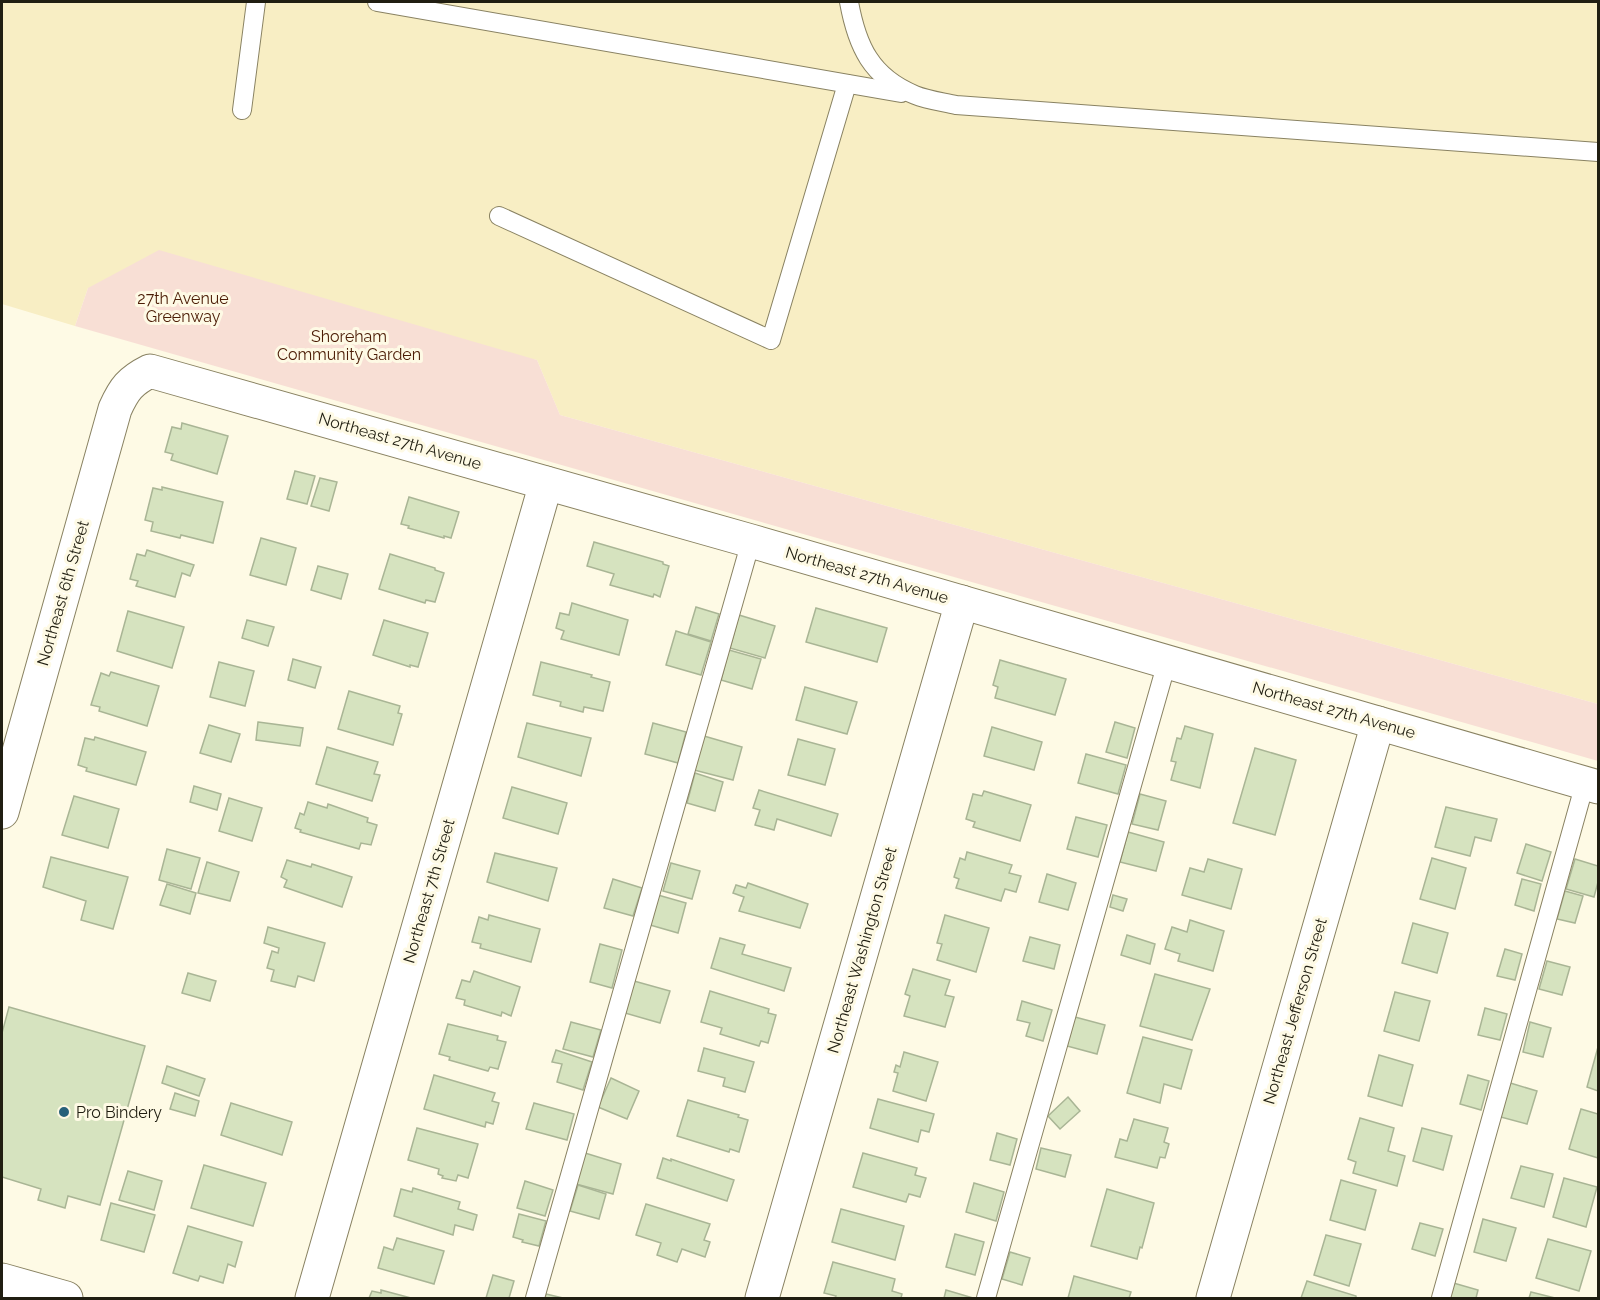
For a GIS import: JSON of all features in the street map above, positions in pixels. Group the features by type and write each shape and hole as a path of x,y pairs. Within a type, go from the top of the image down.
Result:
{"street":[{"name":"Northeast 27th Avenue","path":"135,378 150,371 167,375 751,541 1592,785"},
{"name":"Northeast 6th Street","path":"2,812 115,409 123,392 135,378"},
{"name":"Northeast 7th Street","path":"312,1299 546,483"},
{"name":"Northeast Washington Street","path":"762,1299 962,602"},
{"name":"Northeast Jefferson Street","path":"1213,1299 1378,723"},
{"path":"2,1280 66,1299"}],"lane":[{"path":"242,110 256,2"},
{"path":"377,2 917,96 956,105 1599,152"},
{"path":"849,2 854,27 873,67 890,82 917,96"},
{"path":"499,216 771,339 847,84"},
{"path":"535,1299 751,541"},
{"path":"986,1299 1167,662"},
{"path":"1441,1299 1592,785"}],"shaded area":[{"path":"2,2 1598,2 1598,704 560,415 537,360 88,288 75,326 2,304"}],"green space":[{"name":"27th Avenue Greenway","path":"159,250 537,360 560,415 1598,704 1598,761 75,326 88,288"}],"building":[{"path":"182,423 228,436 217,474 171,460 173,454 165,452 172,427 181,429"},
{"path":"295,471 315,476 307,504 287,499"},
{"path":"320,478 337,482 329,511 311,506"},
{"path":"162,487 223,502 213,543 151,531 153,522 145,520 153,488 162,490"},
{"path":"409,497 459,512 451,538 408,528 409,526 401,524"},
{"path":"261,538 296,548 286,585 250,575"},
{"path":"594,542 663,562 669,566 660,597 610,585 614,574 587,566"},
{"path":"147,550 194,565 190,576 182,573 175,597 136,586 138,581 130,579 137,554 145,556"},
{"path":"390,554 444,573 435,602 426,600 425,603 379,589"},
{"path":"318,566 348,574 341,599 311,590"},
{"path":"572,603 628,620 619,655 561,639 564,631 556,628 560,613 569,615"},
{"path":"696,607 719,614 711,641 688,634"},
{"path":"816,608 887,628 877,662 806,642"},
{"path":"128,611 184,627 172,668 117,651"},
{"path":"739,615 775,626 765,658 730,648"},
{"path":"247,620 274,627 268,646 242,638"},
{"path":"384,620 428,633 418,667 410,665 410,667 373,655"},
{"path":"676,631 711,642 701,675 666,665"},
{"path":"729,650 761,659 752,689 721,680"},
{"path":"293,659 321,667 315,688 288,680"},
{"path":"1000,660 1066,679 1055,715 995,698 998,687 993,685"},
{"path":"219,662 254,671 245,706 210,697"},
{"path":"541,662 610,682 603,711 584,707 583,712 560,706 561,702 533,695"},
{"path":"111,672 159,686 147,726 99,711 100,707 91,705 101,673 109,676"},
{"path":"805,687 857,702 847,734 796,720"},
{"path":"349,691 400,706 398,713 402,714 393,745 338,729"},
{"path":"258,722 303,728 300,746 256,740"},
{"path":"1115,722 1135,728 1127,758 1106,752"},
{"path":"527,723 591,738 581,776 518,757"},
{"path":"653,723 686,732 678,763 645,754"},
{"path":"209,725 240,734 231,762 200,753"},
{"path":"1185,726 1213,734 1200,788 1171,780 1176,762 1171,761 1177,738 1181,739"},
{"path":"992,727 1042,742 1034,770 984,756"},
{"path":"704,736 742,747 733,780 694,770"},
{"path":"95,737 146,752 136,785 86,771 87,768 78,765 85,738 94,740"},
{"path":"798,739 835,749 825,785 788,775"},
{"path":"327,747 378,762 374,774 380,775 372,801 316,784"},
{"path":"1255,748 1296,760 1275,835 1233,823"},
{"path":"1086,754 1126,765 1118,794 1078,783"},
{"path":"695,773 723,782 715,811 687,803"},
{"path":"194,786 221,794 217,810 190,802"},
{"path":"512,787 567,803 558,834 503,818"},
{"path":"759,790 838,814 831,836 777,819 774,830 755,825 760,810 753,808"},
{"path":"984,791 1031,805 1020,841 973,827 975,822 966,819 973,794 982,796"},
{"path":"1140,794 1166,801 1158,830 1132,824"},
{"path":"74,796 119,809 108,848 62,835"},
{"path":"229,798 262,808 252,841 219,831"},
{"path":"308,802 327,808 328,804 368,818 367,822 377,825 371,845 361,843 359,849 300,832 301,830 295,828 300,813 304,815"},
{"path":"1446,807 1497,819 1491,841 1475,837 1470,856 1435,847"},
{"path":"1076,817 1107,825 1098,857 1067,849"},
{"path":"1128,832 1164,842 1156,871 1120,862"},
{"path":"1526,844 1551,852 1542,881 1517,873"},
{"path":"167,849 200,858 191,889 159,880"},
{"path":"967,852 1012,865 1009,873 1021,876 1016,892 1005,889 1001,901 956,888 959,879 954,877 960,858 965,860"},
{"path":"495,853 557,868 548,901 487,882"},
{"path":"51,857 128,877 113,929 81,920 86,901 43,887"},
{"path":"1432,858 1466,868 1455,909 1420,899"},
{"path":"1208,859 1242,869 1231,909 1182,895 1190,868 1204,872"},
{"path":"1575,859 1598,866 1598,882 1594,897 1566,889"},
{"path":"287,860 311,867 312,864 352,877 342,907 284,887 287,880 281,877"},
{"path":"207,862 239,872 230,901 198,893"},
{"path":"671,863 700,871 692,899 663,891"},
{"path":"1047,874 1076,883 1068,910 1039,902"},
{"path":"613,879 642,888 633,916 604,908"},
{"path":"1522,879 1541,884 1534,911 1515,905"},
{"path":"748,883 808,904 800,928 739,911 744,897 733,893 736,885 746,888"},
{"path":"167,884 196,893 190,914 160,905"},
{"path":"1565,891 1583,896 1575,923 1557,919"},
{"path":"658,895 686,903 678,933 650,925"},
{"path":"1113,895 1127,899 1123,911 1110,907"},
{"path":"489,915 540,929 531,962 480,948 481,944 472,942 479,917 488,920"},
{"path":"945,915 989,928 976,972 937,960 942,944 937,943"},
{"path":"1190,920 1224,931 1213,971 1178,961 1180,954 1165,949 1172,927 1187,932"},
{"path":"1413,923 1448,933 1437,973 1402,963"},
{"path":"268,927 325,943 314,981 298,976 295,987 271,981 274,970 267,968 272,951 278,953 279,948 264,943"},
{"path":"1127,935 1155,944 1150,964 1121,955"},
{"path":"1030,937 1060,945 1054,969 1023,961"},
{"path":"720,938 745,945 742,954 791,968 784,991 711,968"},
{"path":"600,944 622,950 612,988 590,982"},
{"path":"1505,949 1522,954 1515,980 1497,976"},
{"path":"1547,961 1570,967 1562,995 1539,989"},
{"path":"913,969 950,980 945,995 954,997 945,1027 904,1016 910,996 905,994"},
{"path":"474,971 520,987 511,1016 502,1012 501,1016 464,1005 465,1000 456,998 462,980 470,982"},
{"path":"188,973 216,981 210,1001 182,993"},
{"path":"1155,974 1210,989 1192,1040 1140,1026"},
{"path":"634,981 670,991 660,1023 625,1013"},
{"path":"710,991 769,1009 768,1013 776,1015 768,1043 761,1041 759,1046 720,1034 722,1028 701,1022"},
{"path":"1395,992 1430,1001 1419,1041 1384,1031"},
{"path":"1022,1001 1052,1010 1043,1041 1026,1036 1030,1023 1017,1020"},
{"name":"Pro Bindery","path":"9,1007 145,1046 100,1205 68,1196 65,1208 38,1200 41,1189 2,1177 2,1033"},
{"path":"1485,1008 1507,1014 1500,1040 1478,1035"},
{"path":"1075,1017 1105,1025 1097,1054 1067,1046"},
{"path":"571,1022 601,1030 593,1057 563,1049"},
{"path":"1530,1022 1551,1028 1543,1057 1523,1052"},
{"path":"448,1024 498,1036 497,1040 506,1042 498,1069 490,1067 488,1071 449,1060 450,1057 439,1054"},
{"path":"1143,1037 1192,1050 1181,1089 1164,1084 1160,1103 1127,1093"},
{"path":"1598,1047 1598,1091 1587,1087"},
{"path":"704,1048 754,1062 745,1092 723,1086 725,1078 698,1071"},
{"path":"556,1050 592,1062 583,1090 557,1082 562,1064 552,1062"},
{"path":"904,1052 938,1062 926,1101 893,1091 898,1073 894,1072 896,1065 900,1067"},
{"path":"1379,1055 1413,1065 1402,1106 1368,1096"},
{"path":"167,1066 205,1079 199,1096 162,1083"},
{"path":"434,1075 495,1093 492,1101 499,1103 493,1124 486,1122 485,1127 424,1109"},
{"path":"1468,1075 1489,1081 1481,1110 1460,1104"},
{"path":"611,1078 639,1091 627,1119 598,1107"},
{"path":"1507,1082 1537,1091 1527,1124 1497,1116"},
{"path":"175,1093 199,1101 195,1116 170,1109"},
{"path":"1068,1097 1080,1111 1060,1129 1048,1116"},
{"path":"878,1099 934,1114 929,1132 921,1130 918,1142 870,1128"},
{"path":"688,1100 739,1115 738,1117 748,1120 739,1152 730,1149 729,1152 677,1136"},
{"path":"231,1103 292,1122 282,1155 221,1135"},
{"path":"534,1103 574,1114 567,1140 526,1129"},
{"path":"1581,1109 1598,1114 1598,1158 1569,1149"},
{"path":"1360,1118 1394,1128 1388,1151 1405,1156 1397,1186 1353,1173 1356,1162 1348,1159"},
{"path":"1134,1119 1168,1128 1164,1142 1169,1144 1165,1158 1160,1157 1157,1168 1115,1157 1120,1139 1127,1141"},
{"path":"417,1128 478,1144 468,1178 458,1175 456,1181 442,1178 443,1176 438,1174 439,1169 408,1160"},
{"path":"1422,1128 1452,1136 1443,1170 1413,1161"},
{"path":"997,1133 1017,1139 1010,1165 990,1160"},
{"path":"1041,1148 1071,1155 1065,1177 1036,1169"},
{"path":"585,1153 621,1164 613,1194 576,1184"},
{"path":"863,1153 917,1168 915,1175 926,1178 920,1197 909,1194 906,1202 853,1187"},
{"path":"663,1158 734,1180 727,1201 657,1178"},
{"path":"204,1165 266,1183 253,1226 191,1208"},
{"path":"1521,1166 1553,1174 1544,1207 1511,1198"},
{"path":"128,1171 162,1181 154,1210 119,1200"},
{"path":"1564,1178 1597,1187 1586,1227 1553,1217"},
{"path":"1341,1180 1376,1190 1365,1230 1330,1220"},
{"path":"525,1181 553,1190 545,1216 517,1208"},
{"path":"974,1183 1004,1192 996,1221 966,1212"},
{"path":"578,1185 606,1194 599,1219 570,1211"},
{"path":"413,1188 460,1202 458,1209 477,1215 473,1230 455,1225 453,1235 394,1216 401,1189 412,1192"},
{"path":"1107,1189 1154,1203 1137,1259 1091,1246"},
{"path":"111,1203 155,1215 144,1252 101,1240"},
{"path":"646,1204 710,1224 704,1240 710,1242 705,1257 682,1249 677,1262 657,1255 661,1243 636,1235"},
{"path":"841,1209 904,1226 895,1260 832,1242"},
{"path":"519,1214 546,1221 539,1246 513,1237"},
{"path":"1483,1219 1516,1228 1506,1261 1474,1252"},
{"path":"1420,1223 1443,1229 1435,1256 1412,1249"},
{"path":"188,1226 242,1242 235,1267 228,1264 223,1283 200,1276 198,1281 173,1273"},
{"path":"955,1234 984,1242 975,1275 946,1267"},
{"path":"1326,1235 1361,1244 1349,1286 1314,1275"},
{"path":"397,1238 444,1251 434,1284 378,1268 384,1247 393,1250"},
{"path":"1548,1239 1591,1251 1579,1291 1536,1278"},
{"path":"1010,1252 1030,1258 1022,1285 1002,1279"},
{"path":"833,1262 895,1279 892,1291 902,1294 901,1298 835,1298 836,1296 824,1293"},
{"path":"493,1275 514,1281 509,1298 486,1298"},
{"path":"1074,1276 1131,1292 1129,1298 1068,1298"},
{"path":"1307,1281 1356,1296 1356,1298 1301,1298"},
{"path":"1450,1282 1478,1290 1476,1298 1445,1298"},
{"path":"381,1290 411,1298 369,1298 372,1291 381,1293"},
{"path":"946,1290 973,1298 944,1298"},
{"path":"1531,1292 1555,1298 1529,1298"},
{"path":"546,1294 563,1298 545,1298"}],"place":[{"name":"Pro Bindery","path":"64,1112"}],"park label":[{"name":"Shoreham Community Garden","path":"349,345"}]}
